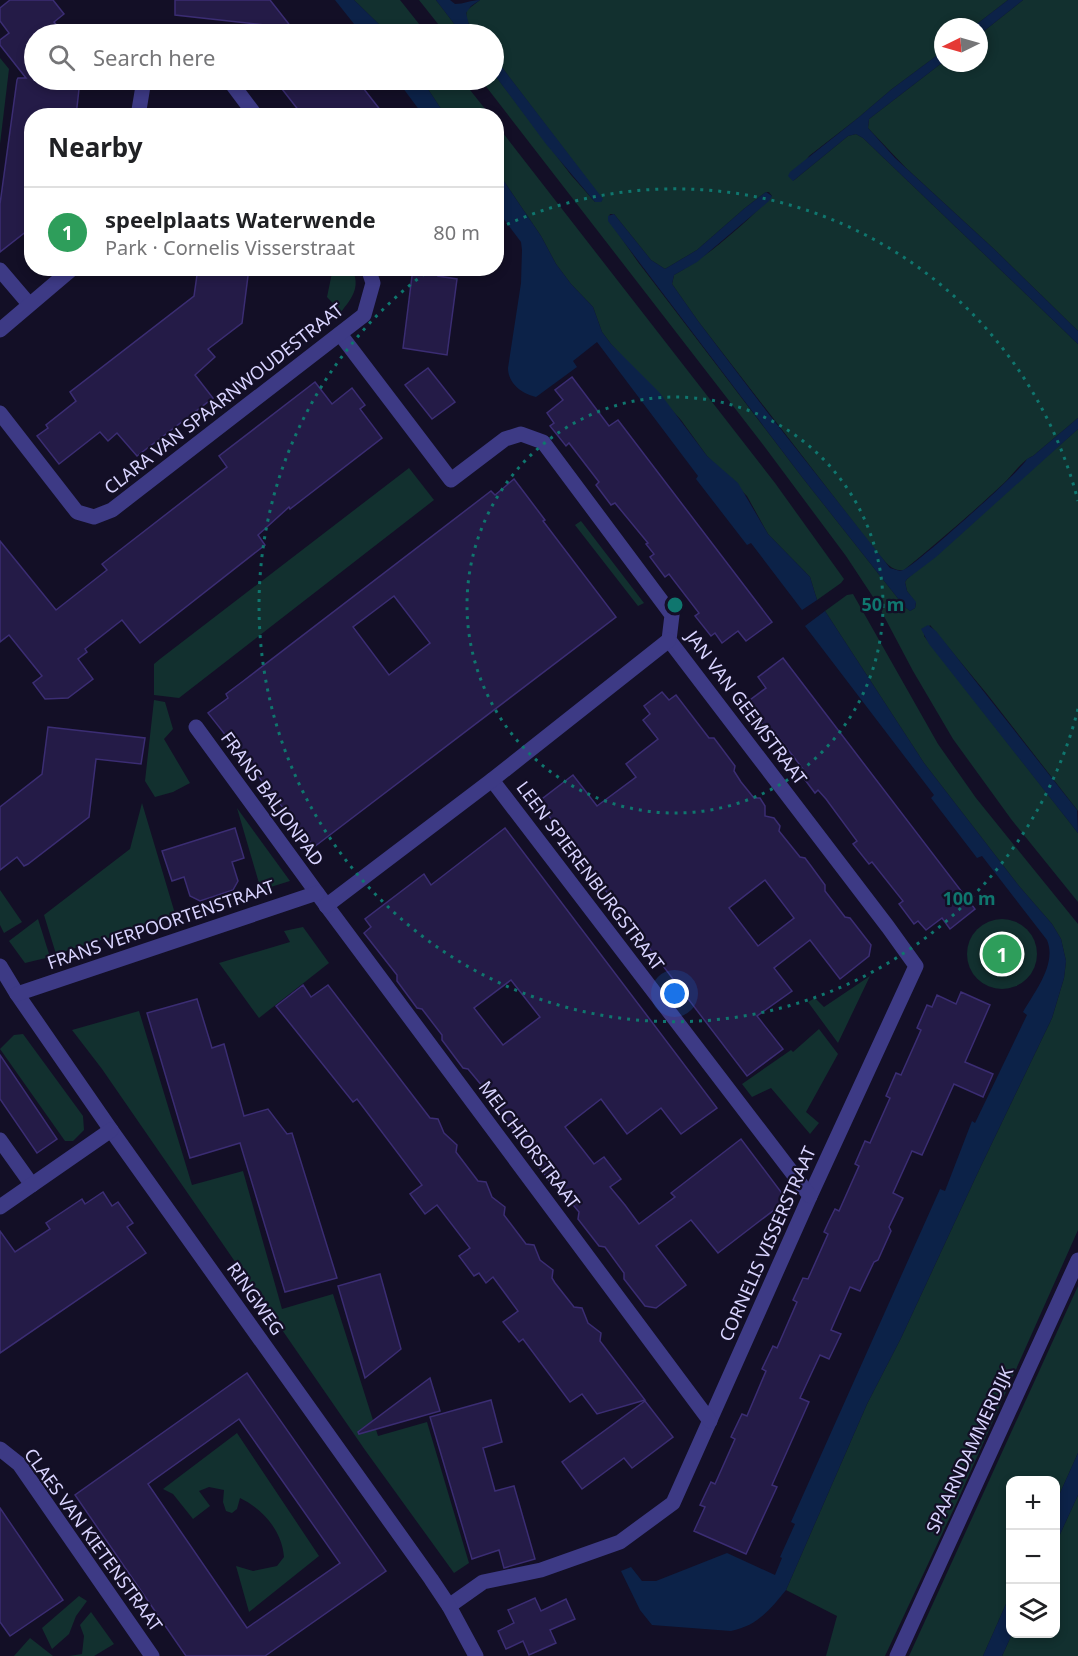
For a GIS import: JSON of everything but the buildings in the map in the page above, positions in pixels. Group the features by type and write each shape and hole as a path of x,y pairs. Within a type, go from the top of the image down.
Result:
{"street":[{"path":"139,108 142,90"},
{"path":"236,90 250,108"},
{"path":"0,270 29,304"},
{"path":"0,330 63,276"},
{"name":"CLARA VAN SPAARNWOUDESTRAAT","path":"0,413 77,512 94,517 112,510 364,315 373,283 371,276"},
{"name":"JAN VAN GEEMSTRAAT","path":"340,334 451,480 504,439 521,434 543,442 672,615 669,640 916,966"},
{"path":"322,900 492,780 669,640"},
{"name":"FRANS BALJONPAD","path":"196,727 322,900"},
{"name":"LEEN SPIERENBURGSTRAAT","path":"492,780 810,1196"},
{"name":"FRANS VERPOORTENSTRAAT","path":"17,994 322,900"},
{"name":"MELCHIORSTRAAT","path":"322,900 710,1420"},
{"name":"RINGWEG","path":"0,966 111,1130 449,1606 476,1656"},
{"name":"CORNELIS VISSERSTRAAT","path":"449,1606 483,1582 541,1570 620,1542 673,1503 916,966"},
{"path":"0,1207 111,1130"},
{"path":"0,1140 32,1185"},
{"name":"SPAARNDAMMERDIJK","path":"897,1656 1078,1260"},
{"name":"CLAES VAN KIETENSTRAAT","path":"0,1449 19,1464 152,1656"}],"green space":[{"path":"354,0 400,0 419,24 379,24"},
{"path":"419,0 436,0 454,24 438,24"},
{"path":"480,0 1008,0 985,18 934,18 934,58 809,156 793,181 848,136 856,134 863,138 1078,344 1078,418 1025,461 979,506 904,570 891,567 875,550 672,284 674,275 713,249 750,218 772,196 769,192 745,208 697,250 665,269 651,260 614,214 610,214 608,219 638,262 802,477 910,611 915,608 916,603 907,591 905,582 907,579 1078,429 1078,811 930,625 924,636 1078,833 1078,902 1011,819 953,739 877,603 846,556 761,442 489,90 504,90 504,87 571,175 595,202 601,202 602,199 504,70 504,24 469,24 466,17 467,10"},
{"path":"1023,0 1078,0 1078,331 906,168 868,128 869,119 934,69 934,72 988,72 988,28"},
{"path":"0,58 9,69 0,144"},
{"path":"429,90 470,90 484,108 440,108"},
{"path":"504,134 775,483 844,579 841,583 817,600 810,577 768,534 747,496 707,456 681,420 611,344 602,332 593,307 556,264 541,236 504,181"},
{"path":"331,276 355,276 354,292 341,312 327,297"},
{"path":"409,468 434,500 179,698 154,695 154,664"},
{"path":"581,521 644,603 638,606 575,525"},
{"path":"853,594 938,744 976,798 1078,924 1078,1230 957,1502 885,1656 826,1656 837,1616 786,1590 867,1404 901,1338 1052,1018 1064,978 1066,961 1061,939 1052,924 1019,886 924,763 825,611 847,595"},
{"path":"154,700 165,702 173,729 164,739 190,783 173,792 155,797 145,781"},
{"path":"142,803 176,917 56,954 44,915 130,849"},
{"path":"237,808 290,881 261,890"},
{"path":"0,890 22,922 4,933 0,925"},
{"path":"38,919 50,957 25,963 9,941"},
{"path":"1002,919 1015,922 1027,929 1034,941 1037,954 1034,967 1027,979 1015,986 1002,989 989,986 977,979 970,967 967,954 970,941 977,929 989,922"},
{"path":"303,927 329,963 259,1018 219,963 290,942 284,931"},
{"path":"870,976 838,1043 808,1002 815,998 824,1007"},
{"path":"139,1011 192,1185 243,1171 282,1309 333,1294 378,1436 427,1422 469,1563 454,1573 365,1450 102,1069 72,1030"},
{"path":"819,1029 838,1054 806,1112 819,1123 810,1134 771,1088 752,1097 742,1084 791,1050 793,1052"},
{"path":"23,1034 83,1116 84,1130 73,1141 65,1141 0,1049 14,1035"},
{"path":"1078,1286 1078,1453 1060,1493 1060,1476 1006,1476 1006,1604 983,1656 909,1656"},
{"path":"237,1433 319,1556 249,1612 236,1566 253,1571 277,1566 284,1557 280,1538 270,1522 256,1508 240,1498 237,1509 232,1513 226,1511 223,1502 224,1490 209,1487 199,1491 210,1506 193,1519 173,1494 163,1489"},
{"path":"1078,1495 1078,1656 1002,1656 1010,1638 1060,1638 1060,1534"},
{"path":"79,1596 87,1601 76,1616 69,1634 52,1649 42,1628"},
{"path":"91,1612 114,1644 94,1656 69,1656 82,1654 84,1636 80,1625"},
{"path":"30,1638 53,1656 14,1656"}],"water":[{"path":"335,0 354,0 379,24 354,24"},
{"path":"436,0 450,0 455,4 480,0 466,13 469,24 454,24"},
{"path":"1008,0 1023,0 988,28 988,18 985,18"},
{"path":"934,58 934,69 869,119 868,128 895,158 995,250 1078,331 1078,344 863,138 856,134 848,136 793,181 788,176 892,89"},
{"path":"504,70 603,199 601,202 595,202 546,144 504,87"},
{"path":"404,90 429,90 440,108 418,108"},
{"path":"504,181 541,236 556,264 593,307 602,332 659,392 707,456 738,483 768,534 810,577 817,600 802,610 751,543 747,545 696,479 698,476 597,342 573,361 577,367 536,397 521,391 513,383 508,368 521,283 521,242 504,219"},
{"path":"766,192 772,196 769,201 697,262 674,275 672,284 768,413 890,568 898,571 912,564 989,498 1027,459 1078,418 1078,429 936,557 907,579 905,582 907,591 916,602 915,608 910,611 802,477 608,221 608,216 614,214 651,260 665,269 697,250"},
{"path":"825,611 924,763 1019,886 1052,924 1061,939 1066,961 1064,978 1052,1018 901,1338 867,1404 786,1590 762,1616 740,1629 731,1631 652,1625 640,1610 621,1571 631,1567 642,1581 656,1581 727,1553 775,1575 782,1558 780,1557 795,1524 791,1522 940,1189 945,1191 972,1121 975,1123 1027,1015 1023,1012 1039,986 1049,958 1047,940 982,856 977,858 931,798 934,795 805,626"},
{"path":"928,625 936,631 1077,810 1078,833 929,644 921,629"},
{"path":"1078,1453 1078,1495 1060,1534 1060,1493"},
{"path":"1006,1604 1006,1638 1010,1638 1002,1656 983,1656"}],"place":[{"name":"speelplaats Waterwende","path":"1002,954"}]}
